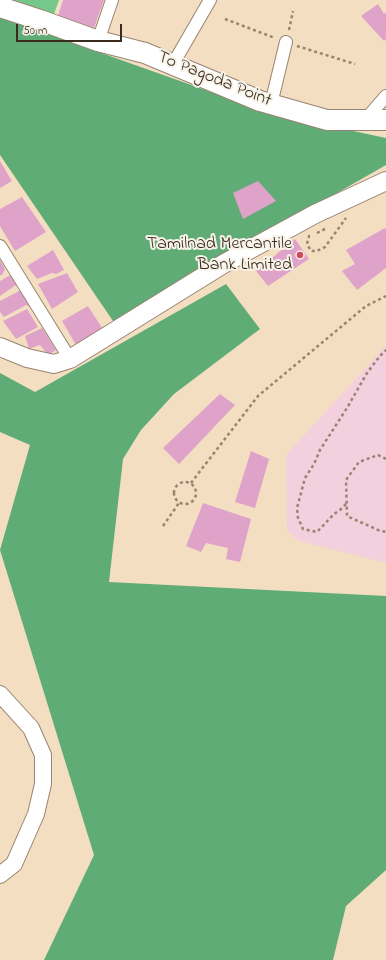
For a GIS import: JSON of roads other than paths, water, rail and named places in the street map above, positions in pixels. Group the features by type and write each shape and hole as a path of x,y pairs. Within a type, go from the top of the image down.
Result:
{"main road":[{"name":"To Pagoda Point","path":"0,7 98,41 145,53 270,104 327,120 386,120"},
{"path":"0,347 28,358 54,364 70,359 225,263 315,214 386,181"}],"street":[{"path":"98,41 112,0"},
{"path":"173,64 210,0"},
{"path":"270,104 286,42"},
{"path":"366,119 386,96"},
{"path":"0,246 70,359"},
{"path":"0,694 31,728 43,755 43,784 36,814 14,864 0,875"}],"place":[{"name":"Tamilnad Mercantile Bank Limited","path":"300,255"}]}
